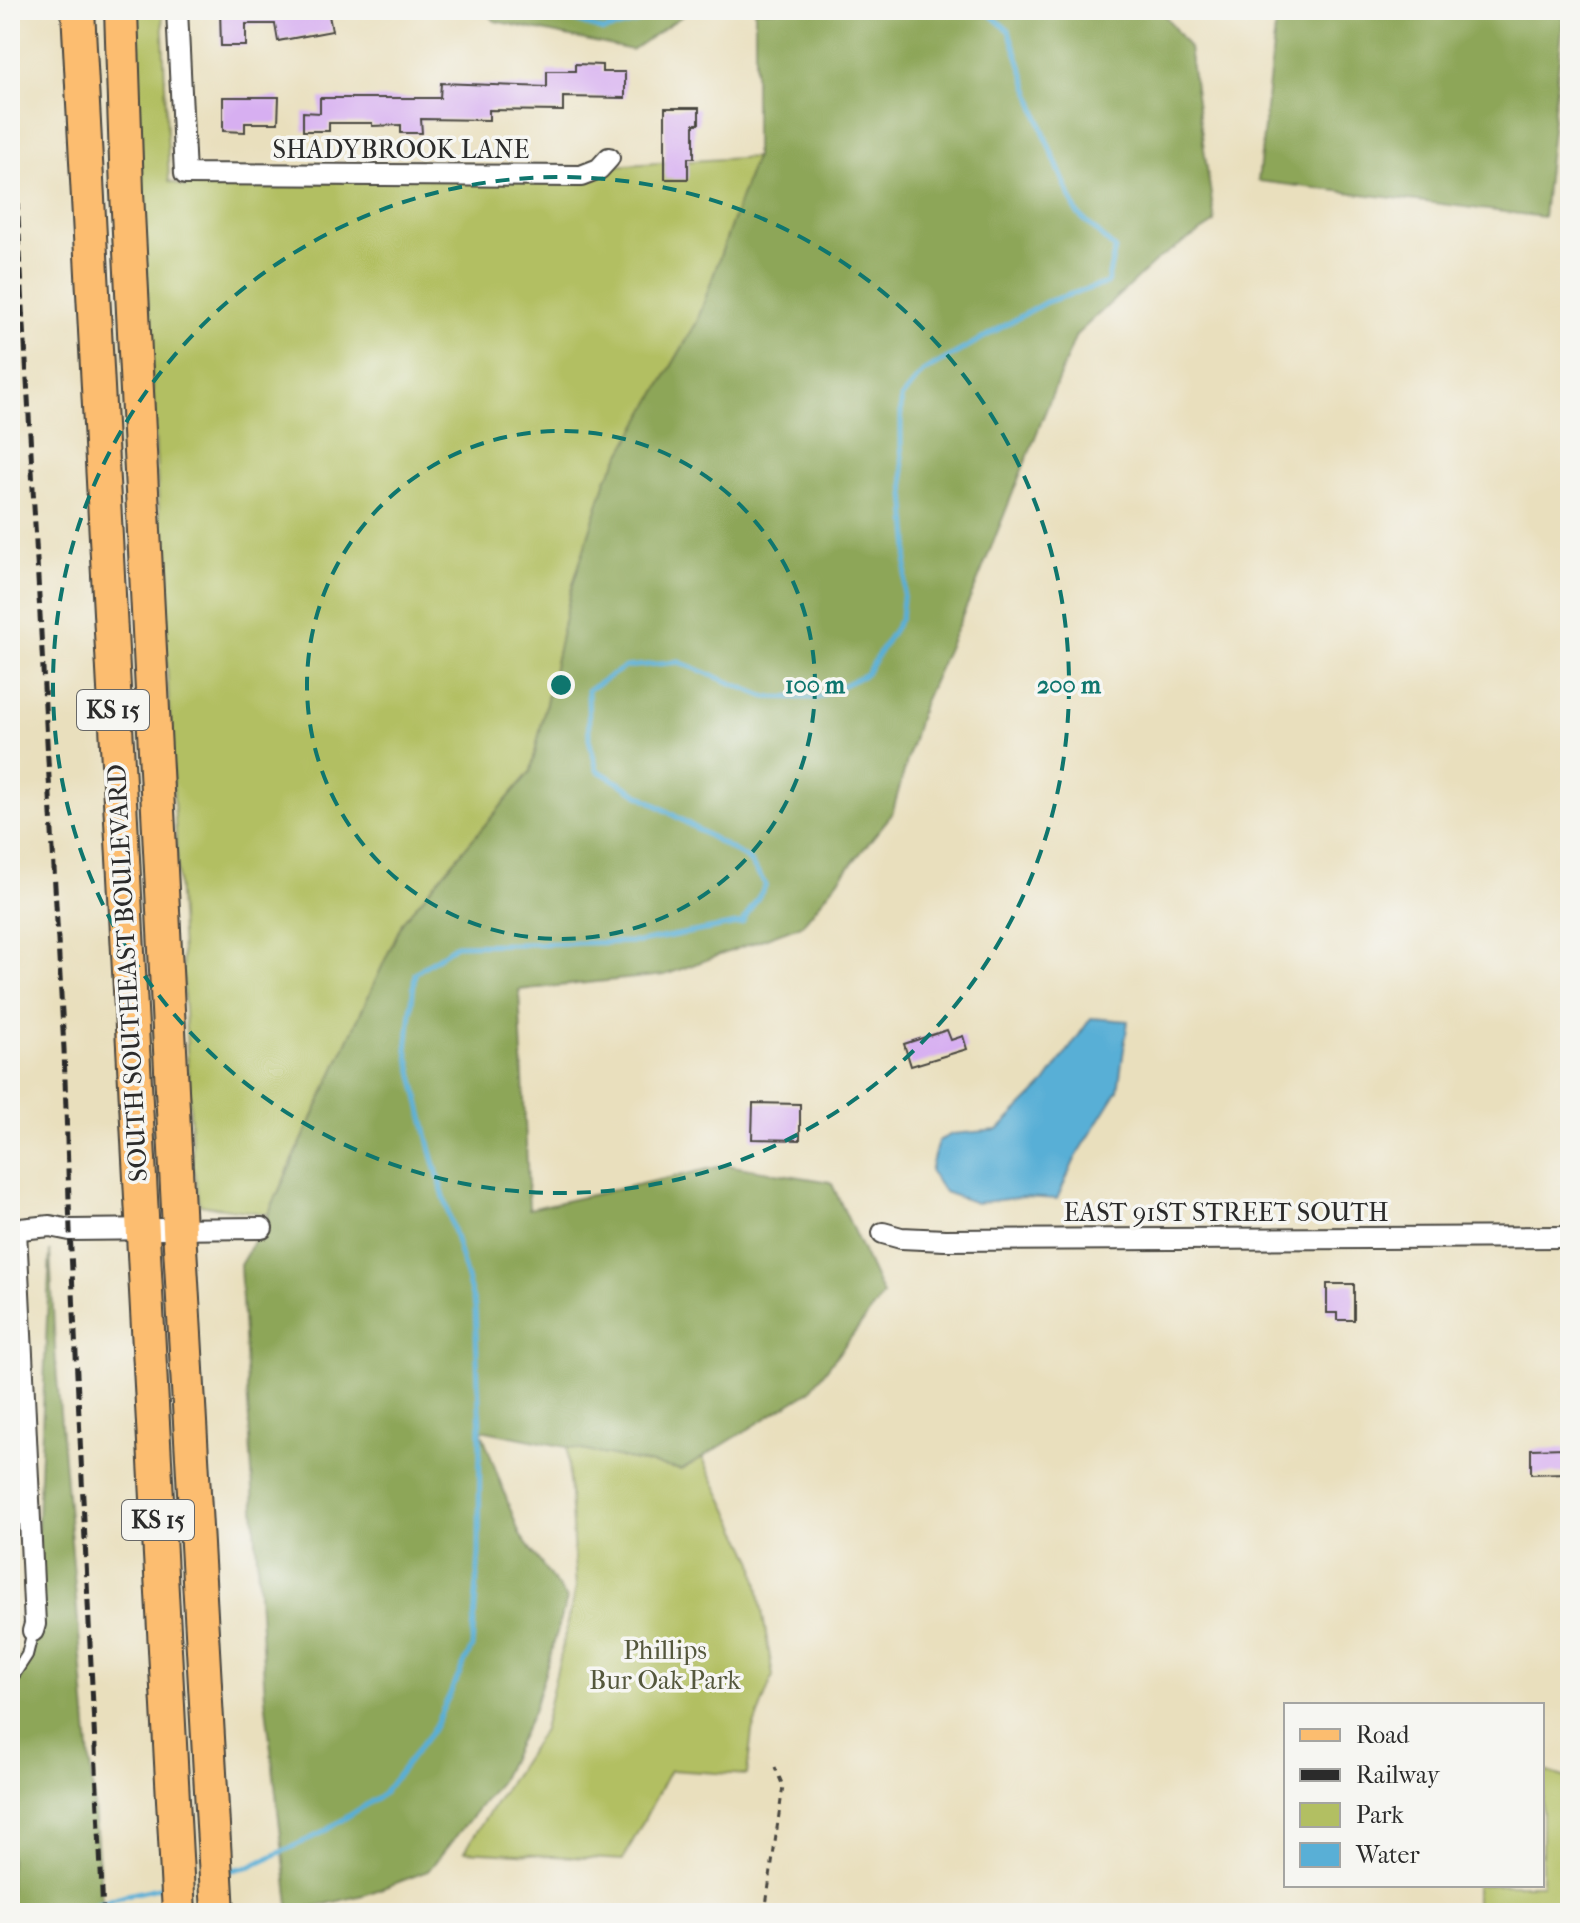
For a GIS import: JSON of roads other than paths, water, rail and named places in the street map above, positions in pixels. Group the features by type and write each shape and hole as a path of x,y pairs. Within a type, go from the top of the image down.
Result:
{"main road":[{"name":"SOUTH SOUTHEAST BOULEVARD","path":"78,10 141,1229"},
{"name":"SOUTH SOUTHEAST BOULEVARD","path":"121,10 127,192 179,1229"},
{"name":"KS 15","path":"141,1229 179,1913"},
{"name":"KS 15","path":"179,1229 218,1913"}],"street":[{"name":"SHADYBROOK LANE","path":"177,10 185,174 581,176 599,169 609,158"},
{"path":"33,1631 13,1230 50,1226 70,1230 262,1228"},
{"name":"EAST 91ST STREET SOUTH","path":"883,1233 901,1238 945,1240 1570,1237"}],"lane":[{"path":"10,1681 27,1655 33,1631"}],"water":[{"path":"1091,1018 1128,1021 1118,1090 1075,1159 1057,1199 1023,1197 976,1203 944,1192 930,1171 938,1141 952,1134 998,1130 1045,1083"}],"waterway":[{"path":"553,10 603,31 641,21 666,10"},
{"path":"227,1871 251,1866 320,1834 383,1794 434,1728 472,1647 479,1555 480,1430 475,1307 431,1151 407,1050 415,973 456,945 639,942 742,923 766,885 748,859 597,770 589,739 588,690 625,667 679,662 766,697 817,698 866,674 901,618 909,540 901,446 901,398 923,372 1046,302 1107,283 1115,249 1077,213 1046,139 1009,31 985,10"},
{"path":"73,1913 118,1897 167,1886"}],"railway":[{"path":"10,72 64,1049 103,1913"}],"park label":[{"name":"Phillips Bur Oak Park","path":"665,1665"}]}
